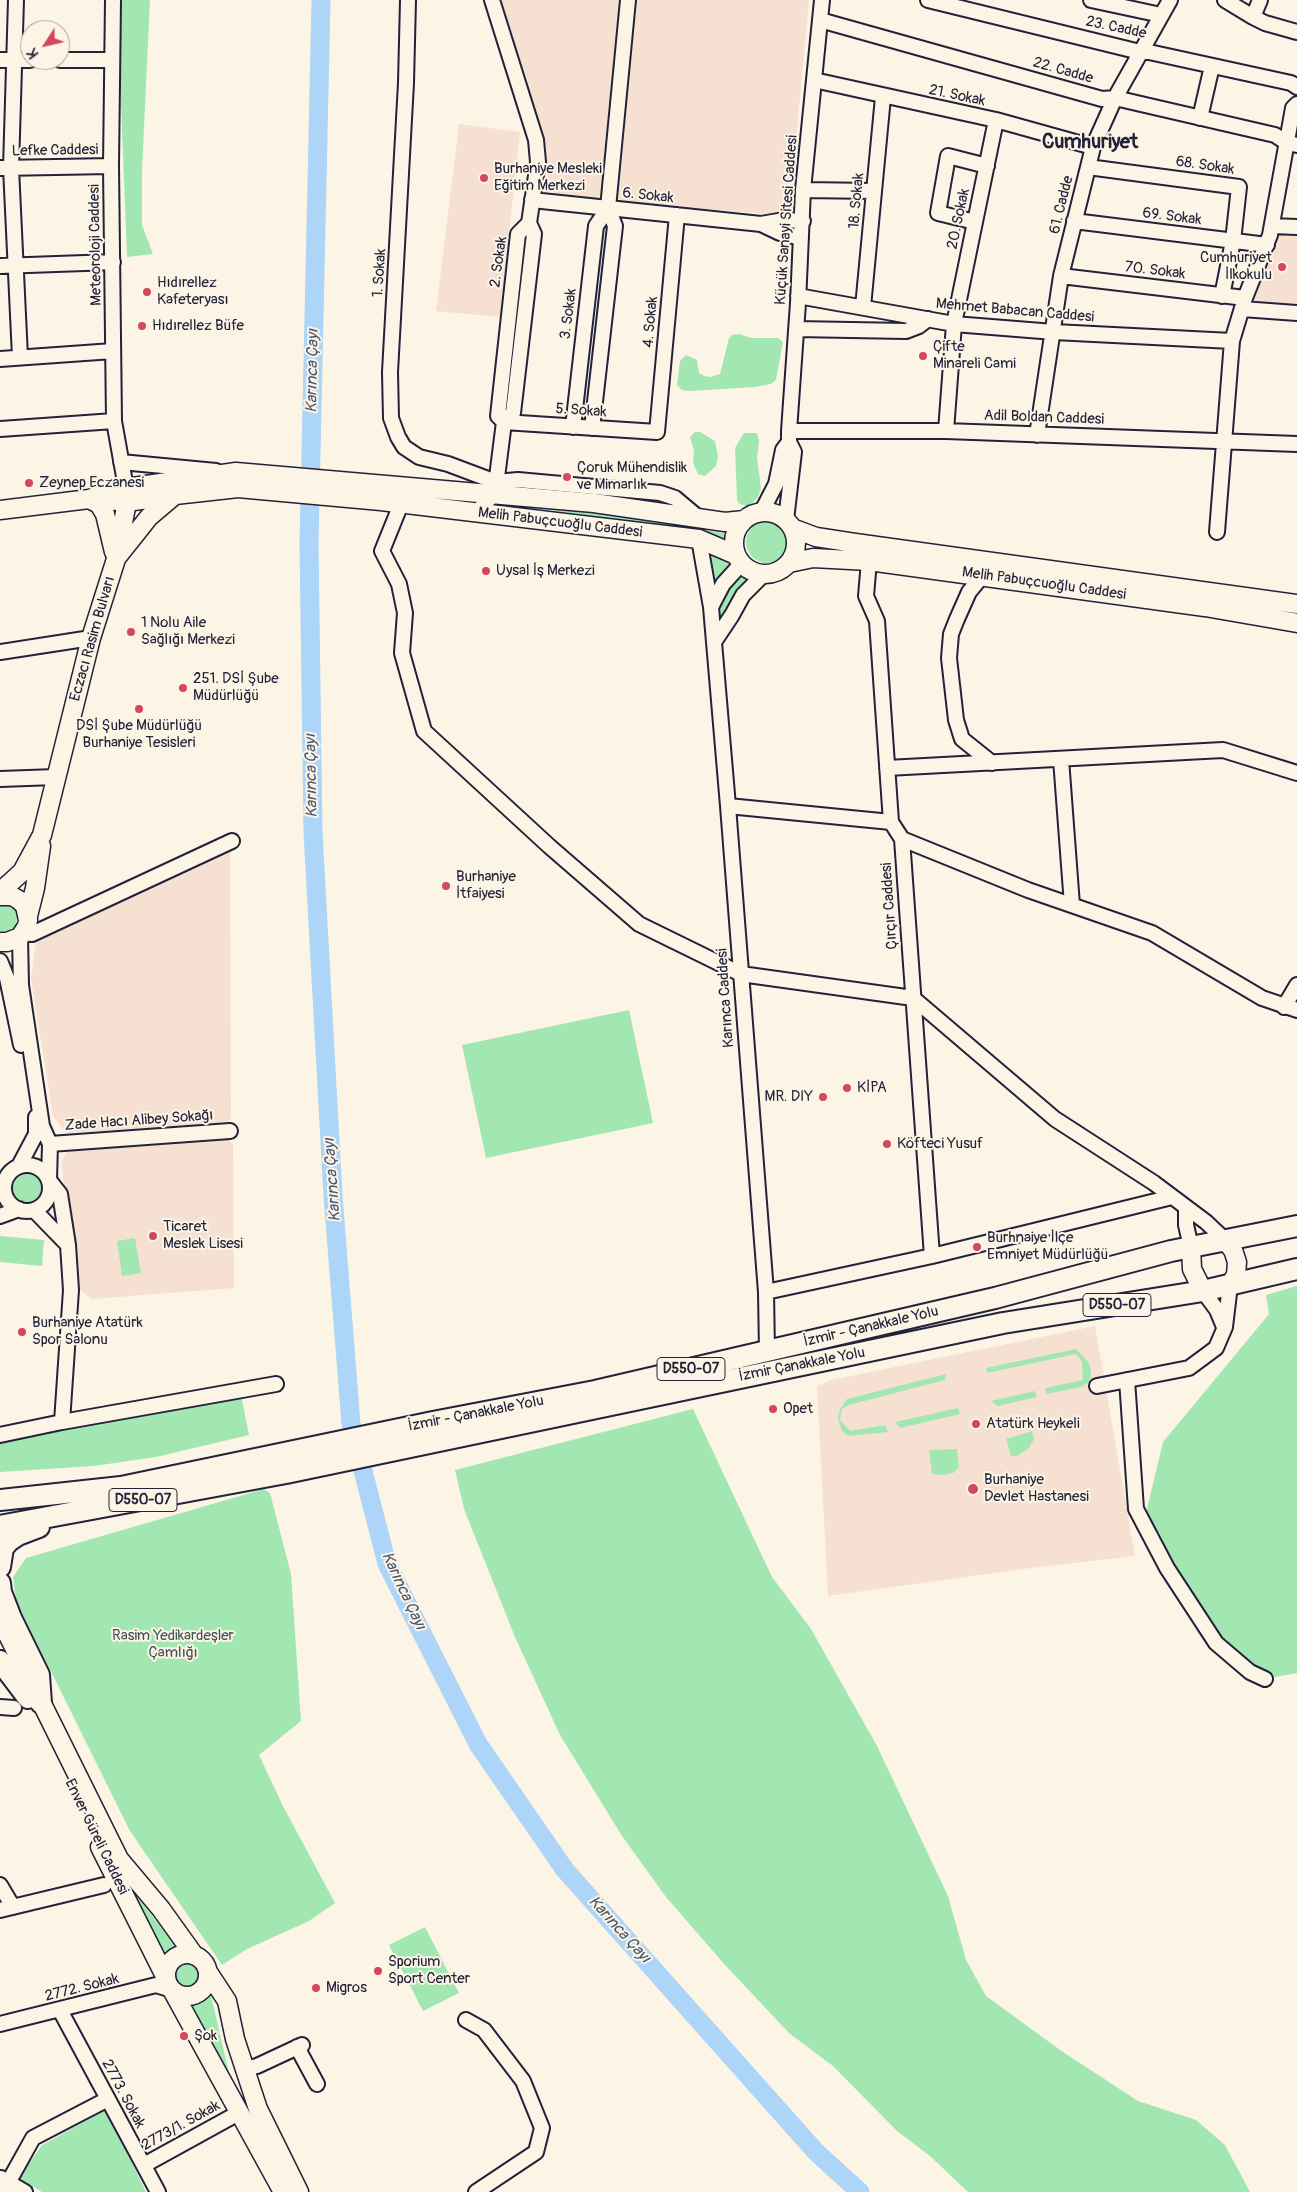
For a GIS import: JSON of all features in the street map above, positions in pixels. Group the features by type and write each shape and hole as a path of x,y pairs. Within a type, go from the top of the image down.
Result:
{"highway":[{"name":"İzmir - Çanakkale Yolu","path":"0,1500 121,1487 433,1422 595,1391 952,1308 1224,1239 1297,1226"},
{"name":"D550-07","path":"1203,1291 1297,1269"},
{"name":"İzmir - Çanakkale Yolu","path":"931,1338 1003,1323 1203,1291"},
{"name":"İzmir Çanakkale Yolu","path":"438,1442 931,1338"},
{"name":"İzmir - Çanakkale Yolu","path":"0,1526 286,1473 438,1442"},
{"path":"0,1490 56,1493"},
{"path":"0,1567 4,1548 18,1535 88,1510"},
{"path":"0,1583 1,1592 11,1618 39,1676 28,1703"},
{"path":"0,1661 28,1703"}],"main road":[{"path":"127,495 175,495 237,480"},
{"path":"0,510 237,480 381,492"},
{"name":"Melih Pabuçcuoğlu Caddesi","path":"381,492 495,488 700,519 725,522 744,520"},
{"name":"Melih Pabuçcuoğlu Caddesi","path":"381,492 401,504 700,540 739,559"},
{"name":"Eczacı Rasim Bulvarı","path":"0,894 22,872 42,835 92,638 116,559 127,495"},
{"path":"116,559 149,517 175,495"},
{"path":"88,499 99,504 105,514 116,559"},
{"path":"761,513 777,514 789,524 796,538 796,548 789,563 778,572 763,575 749,569 739,559 734,544 736,534 744,520 761,513"},
{"name":"Melih Pabuçcuoğlu Caddesi","path":"789,524 816,537 1297,604"},
{"name":"Melih Pabuçcuoğlu Caddesi","path":"789,563 813,558 869,561 983,575 1205,607 1297,623"},
{"path":"10,940 27,926 38,874 42,835"},
{"path":"0,894 12,896 19,900 24,905 28,916"},
{"path":"1224,1239 1233,1250 1238,1262 1236,1275 1230,1285"},
{"path":"1191,1247 1192,1269 1203,1291"},
{"path":"0,1619 28,1703"},
{"path":"0,1646 28,1703"},
{"name":"Enver Güreli Caddesi","path":"28,1703 119,1859 161,1909 194,1955"},
{"name":"Enver Güreli Caddesi","path":"28,1703 117,1881 164,1984 283,2192"},
{"path":"208,1972 206,1985 196,1995 183,1996 164,1984 170,1963 174,1958 181,1955 194,1955 203,1962 227,2001 235,2039 258,2109 299,2192"}],"street":[{"path":"16,0 7,60 5,168 7,265 20,357"},
{"name":"Meteoroloji Caddesi","path":"114,0 111,166 114,421 127,495"},
{"name":"1. Sokak","path":"408,0 406,84 390,372 391,418 404,447 419,457 448,464 495,488"},
{"name":"2. Sokak","path":"492,0 536,140 538,162 529,223 534,234 513,413 504,422 495,488"},
{"name":"3. Sokak","path":"592,428 615,226 608,208 628,0"},
{"name":"Küçük Sanayi Sitesi Caddesi","path":"789,524 794,452 789,437 803,190 822,0"},
{"name":"23. Cadde","path":"928,0 1140,52 1149,52 1291,83 1297,87"},
{"path":"1091,0 1161,15"},
{"name":"61. Cadde","path":"1037,435 1062,276 1093,147 1115,98 1170,0"},
{"path":"1225,0 1265,24 1297,32"},
{"path":"1253,17 1260,0"},
{"name":"22. Cadde","path":"820,20 1102,99 1115,98 1200,118 1275,136 1292,144"},
{"path":"7,60 20,60"},
{"path":"70,60 112,60"},
{"path":"1200,118 1212,66"},
{"name":"21. Sokak","path":"814,80 883,97 996,120 1093,147"},
{"name":"18. Sokak","path":"863,307 883,97"},
{"path":"1217,532 1232,341 1267,245 1292,144 1293,108 1297,104"},
{"name":"20. Sokak","path":"946,431 954,324 996,120"},
{"path":"975,222 938,213 948,156 987,166"},
{"name":"Lefke Caddesi","path":"5,168 111,166"},
{"name":"68. Sokak","path":"1088,166 1239,187 1233,241 1222,296"},
{"path":"803,190 874,191"},
{"name":"6. Sokak","path":"532,200 762,224"},
{"name":"3. Sokak","path":"573,427 596,226 608,208"},
{"name":"4. Sokak","path":"657,432 677,215"},
{"path":"762,224 784,220 802,221"},
{"name":"69. Sokak","path":"1074,221 1267,245"},
{"path":"762,224 780,233 801,238"},
{"path":"1272,226 1297,227"},
{"path":"7,265 113,262"},
{"name":"70. Sokak","path":"1062,276 1222,296 1244,304 1297,313"},
{"name":"Mehmet Babacan Caddesi","path":"798,296 954,324 1054,332 1232,341"},
{"path":"796,329 906,331 919,326 928,319"},
{"path":"0,359 113,352"},
{"path":"0,429 114,421"},
{"name":"5. Sokak","path":"504,422 657,432"},
{"name":"Adil Boldan Caddesi","path":"789,437 946,431 1297,444"},
{"name":"Küçük Sanayi Sitesi Caddesi","path":"761,513 776,484 782,450 789,437"},
{"path":"121,462 237,480"},
{"path":"476,513 495,488"},
{"path":"401,504 382,551 399,584 405,612 402,653 424,730 549,846 639,924 741,974 913,998 1055,1119 1172,1197 1224,1239"},
{"name":"Karınca Caddesi","path":"700,540 714,642 728,806 766,1292 767,1352"},
{"path":"710,607 739,559"},
{"name":"Çırçır Caddesi","path":"869,561 866,596 877,621 891,822 902,839 932,1256"},
{"path":"714,642 743,595 763,575"},
{"path":"983,575 968,592 951,634 949,658 956,720 962,739 992,762"},
{"path":"0,652 92,638"},
{"path":"887,768 1224,750 1297,773"},
{"path":"1061,759 1072,905"},
{"path":"0,778 56,777"},
{"path":"728,806 891,822"},
{"path":"902,839 1028,890 1152,933 1262,998 1290,1009 1297,985"},
{"path":"0,1216 19,1209 34,1210 40,1207 48,1198 50,1186 50,1144 42,1126 19,974 10,940 32,934 232,841"},
{"path":"0,961 7,978 36,1117 36,1134 19,1166 2,1185 8,1202 19,1209"},
{"name":"Zade Hacı Alibey Sokağı","path":"50,1144 230,1131"},
{"path":"19,1166 33,1165 40,1168 60,1194 68,1245 71,1290 62,1422"},
{"path":"766,1292 932,1256 1172,1197"},
{"path":"1186,1207 1186,1225 1191,1247"},
{"path":"34,1210 68,1245"},
{"path":"1097,1386 1188,1368 1216,1348 1225,1328 1230,1285"},
{"path":"1203,1291 1217,1310 1225,1328"},
{"path":"1127,1380 1136,1509 1167,1568 1216,1643 1250,1672 1265,1679"},
{"path":"0,1436 62,1422 276,1384"},
{"path":"0,1707 28,1703"},
{"path":"0,1885 6,1908 104,1885"},
{"name":"2772. Sokak","path":"0,2024 164,1984"},
{"name":"2773. Sokak","path":"60,2010 158,2192"},
{"path":"466,2020 484,2030 523,2081 542,2128 536,2152 476,2192"},
{"path":"245,2069 257,2066 299,2046 316,2084"},
{"path":"26,2192 4,2184 33,2138 108,2099"},
{"name":"2773/1. Sokak","path":"144,2165 234,2116"}],"shaded area":[{"path":"487,0 809,0 789,216 555,197"},
{"name":"Burhaniye Mesleki Eğitim Merkezi","path":"459,124 520,132 500,317 436,311"},
{"name":"Cumhuriyet İlkokulu","path":"1280,233 1297,233 1297,308 1257,305 1254,300"},
{"path":"230,845 231,1118 225,1124 66,1133 53,1116 31,979 36,941"},
{"name":"Ticaret Meslek Lisesi","path":"225,1137 233,1144 234,1288 92,1299 80,1290 61,1163 68,1149"},
{"name":"Burhaniye Devlet Hastanesi","path":"1095,1326 1135,1556 1023,1569 828,1596 817,1386 831,1380"}],"green space":[{"path":"117,0 150,0 142,170 142,225 153,254 127,257"},
{"path":"739,334 751,338 778,338 783,342 776,380 771,384 755,387 689,391 682,390 677,385 680,361 686,355 697,360 699,373 704,376 710,377 720,374 729,338 732,335"},
{"path":"695,432 700,432 715,441 718,457 716,466 705,476 698,474 693,463 694,451 690,437"},
{"path":"744,433 757,433 759,441 757,458 761,488 758,497 749,507 738,503 737,499 735,448"},
{"path":"540,504 730,534 729,539 539,508"},
{"path":"771,521 779,524 785,530 788,542 785,554 779,560 763,563 755,560 749,554 746,538 749,530 755,524"},
{"path":"709,549 734,561 716,584"},
{"path":"744,569 754,576 717,633 719,605"},
{"path":"0,903 9,903 18,913 15,927 7,931 0,931"},
{"path":"629,1010 653,1123 486,1158 462,1045"},
{"path":"27,1174 37,1178 41,1188 37,1198 27,1202 17,1198 13,1188 17,1178"},
{"path":"0,1236 44,1240 42,1266 0,1262"},
{"path":"135,1238 141,1273 122,1276 117,1241"},
{"path":"1297,1286 1297,1673 1265,1679 1216,1643 1182,1584 1146,1513 1163,1442 1269,1314 1266,1295"},
{"path":"1076,1349 1089,1363 1091,1371 1090,1382 1081,1387 1046,1394 1045,1388 1083,1380 1082,1361 1076,1354 987,1373 986,1368"},
{"path":"946,1374 945,1380 849,1405 842,1409 840,1420 850,1431 885,1425 888,1432 848,1436 842,1431 838,1419 840,1409 847,1399"},
{"path":"1035,1391 1037,1397 998,1406 991,1401"},
{"path":"241,1395 249,1435 156,1457 94,1466 0,1472 0,1441"},
{"path":"958,1408 960,1414 900,1428 895,1422"},
{"path":"693,1409 772,1577 811,1629 877,1746 948,1896 966,1960 986,1996 1063,2052 1138,2101 1196,2120 1225,2145 1250,2192 968,2192 930,2156 897,2131 833,2066 789,2033 725,1965 666,1897 622,1836 560,1735 515,1637 464,1509 455,1470"},
{"path":"1032,1431 1034,1439 1029,1448 1017,1456 1011,1456 1006,1439"},
{"path":"957,1449 959,1467 953,1473 945,1475 932,1474 929,1450"},
{"name":"Rasim Yedikardeşler Çamlığı","path":"264,1489 270,1493 291,1574 301,1721 259,1755 283,1806 335,1903 309,1921 247,1949 222,1965 130,1831 16,1601 13,1577 26,1558"},
{"path":"114,1869 177,1946 159,1958"},
{"path":"425,1927 459,1993 423,2011 389,1945"},
{"path":"188,1961 197,1965 201,1974 197,1983 188,1987 179,1983 175,1974 179,1965"},
{"path":"210,1991 235,2099 185,2002 201,2000"},
{"path":"106,2110 146,2192 42,2192 19,2178 42,2145"}],"waterway":[{"name":"Karınca Çayı","path":"321,0 309,544 313,832 333,1196 351,1424 387,1564 478,1744 565,1870 816,2152 860,2192"}],"place":[{"name":"Burhaniye Mesleki Eğitim Merkezi","path":"484,178"},
{"name":"Cumhuriyet İlkokulu","path":"1282,267"},
{"name":"Hıdırellez Kafeteryası","path":"147,292"},
{"name":"Hıdırellez Büfe","path":"142,326"},
{"name":"Çifte Minareli Cami","path":"923,356"},
{"name":"Çoruk Mühendislik ve Mimarlık","path":"567,477"},
{"name":"Zeynep Eczanesi","path":"29,483"},
{"name":"Uysal İş Merkezi","path":"486,571"},
{"name":"1 Nolu Aile Sağlığı Merkezi","path":"131,632"},
{"name":"251. DSİ Şube Müdürlüğü","path":"183,688"},
{"name":"DSİ Şube Müdürlüğü Burhaniye Tesisleri","path":"139,709"},
{"name":"Burhaniye İtfaiyesi","path":"446,886"},
{"name":"KİPA","path":"847,1088"},
{"name":"MR. DIY","path":"823,1097"},
{"name":"Köfteci Yusuf","path":"887,1144"},
{"name":"Ticaret Meslek Lisesi","path":"153,1236"},
{"name":"Burhnaiye İlçe Emniyet Müdürlüğü","path":"977,1247"},
{"name":"Burhaniye Atatürk Spor Salonu","path":"22,1332"},
{"name":"Opet","path":"773,1409"},
{"name":"Atatürk Heykeli","path":"976,1424"},
{"name":"Burhaniye Devlet Hastanesi","path":"973,1489"},
{"name":"Sporium Sport Center","path":"378,1971"},
{"name":"Migros","path":"316,1988"},
{"name":"Şok","path":"184,2036"}],"district":[{"name":"Cumhuriyet","path":"1090,143"}]}
